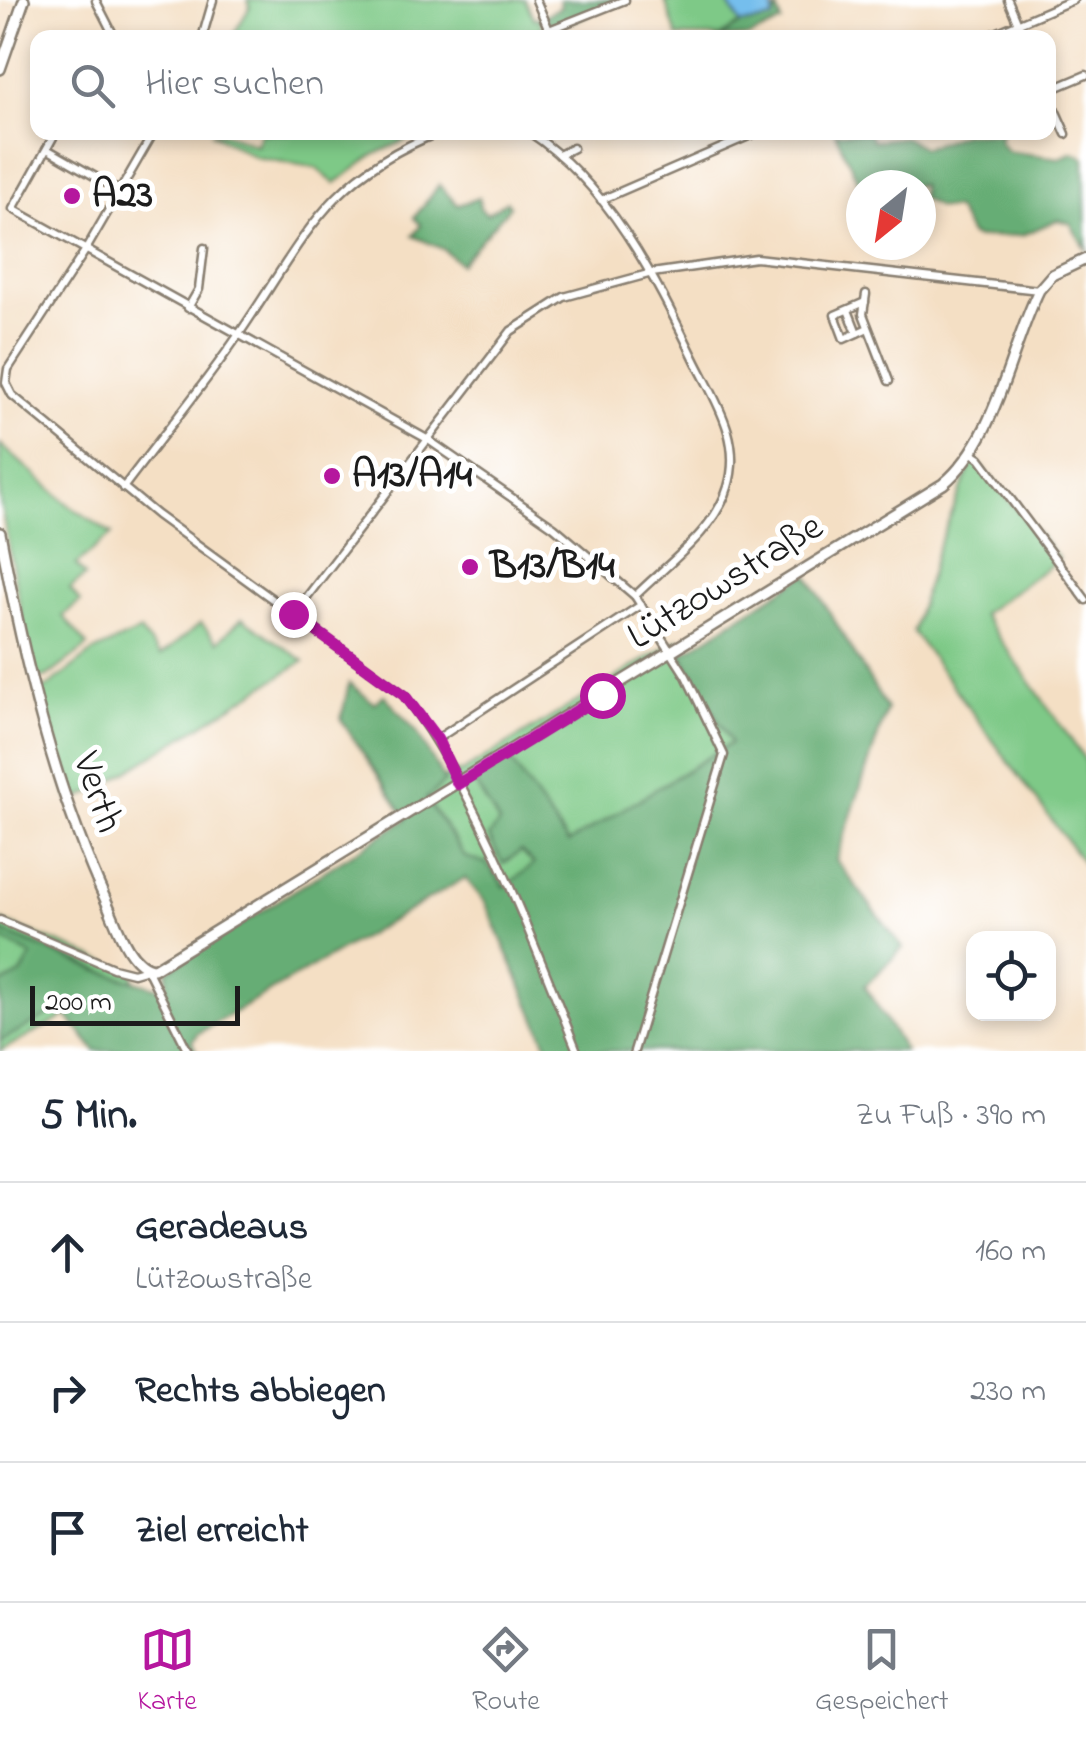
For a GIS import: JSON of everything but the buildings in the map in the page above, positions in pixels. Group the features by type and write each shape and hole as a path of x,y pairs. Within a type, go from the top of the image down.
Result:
{"street":[{"path":"0,69 18,27 24,0"},
{"path":"204,30 213,0"},
{"path":"536,0 546,30"},
{"path":"556,30 624,0"},
{"path":"1008,0 1021,30"},
{"path":"1003,30 1073,0"},
{"path":"96,1 112,30"},
{"path":"1056,89 1086,75"},
{"path":"1056,111 1066,134"},
{"path":"51,140 13,209 426,438 554,527 641,604 671,651 724,755 634,1051"},
{"path":"149,140 85,252 8,369 6,383 12,395 122,488 404,695 437,739 516,900 578,1051"},
{"path":"122,488 238,336 314,218 337,194 397,151 422,140"},
{"path":"539,140 600,200 652,273 730,431 733,468 715,515 635,596"},
{"path":"600,200 739,140"},
{"path":"559,156 573,148"},
{"path":"46,149 120,191"},
{"path":"188,308 200,289 204,248"},
{"path":"293,614 510,331 537,311 593,287 652,273 756,258 1039,290 1052,275 1086,259"},
{"name":"Lützowstraße","path":"147,969 160,967 943,484 972,452 1039,290"},
{"path":"868,328 844,338 835,316 866,298 868,328 888,381"},
{"path":"848,310 857,334"},
{"path":"972,452 1086,600"},
{"name":"Verth","path":"0,533 30,681 69,817 113,918 136,960 147,969 188,1051"},
{"path":"437,739 641,604"},
{"path":"0,920 113,968 133,973 147,969"}],"green space":[{"path":"248,0 525,0 534,19 539,17 543,30 236,30 250,7"},
{"path":"559,0 625,0 552,29 545,15 561,7"},
{"path":"665,0 726,0 741,24 731,30 675,30"},
{"path":"777,9 782,22 765,30 732,30 741,24 773,19"},
{"path":"224,140 256,145 258,140 406,140 373,155 335,184 316,168 255,157"},
{"path":"838,140 909,140 924,148 945,140 999,140 1007,151 1060,158 1073,152 1084,157 1086,250 1070,223 1057,220 1023,235 977,238 970,235 956,209 938,208 936,170 853,170"},
{"path":"439,185 458,205 479,198 480,208 487,214 507,201 510,206 460,264 443,249 413,236 421,225 414,218"},
{"path":"0,444 70,506 112,534 76,565 85,576 70,589 80,602 63,616 88,646 47,677 34,680 0,502"},
{"path":"974,458 1059,559 982,614 1086,761 1086,867 913,632 937,550"},
{"path":"807,574 887,709 836,860 903,948 865,986 905,1051 550,1051 485,902 465,878 197,1034 192,1042 196,1051 96,1051 61,1009 0,1041 0,985 21,974 32,956 0,938 0,931 99,971 167,990 167,971 407,819 341,720 349,683 374,703 384,695 417,732 445,782 426,799 465,857 486,863 505,887 534,864 521,851 503,864 489,837 499,823 472,778 507,756 568,843 731,743 682,654"},
{"path":"242,618 304,661 101,788 70,802 39,701 41,692 93,652 140,631 160,656 201,623 218,642"},
{"path":"679,639 682,654 731,743 568,843 507,757 472,779 500,823 503,863 521,851 535,865 505,887 486,863 465,857 426,798 437,785"},
{"path":"0,920 133,973 135,984 0,931"},
{"path":"0,938 32,955 21,974 0,985"},
{"path":"61,1008 66,1016 0,1051 0,1041"}],"water":[{"path":"726,0 773,0 773,19 741,24"}],"place":[{"name":"A23","path":"72,196"},
{"name":"A13/A14","path":"332,476"},
{"name":"B13/B14","path":"470,567"}],"route":[{"path":"293,614 404,695 437,739 458,784 602,695"}]}
